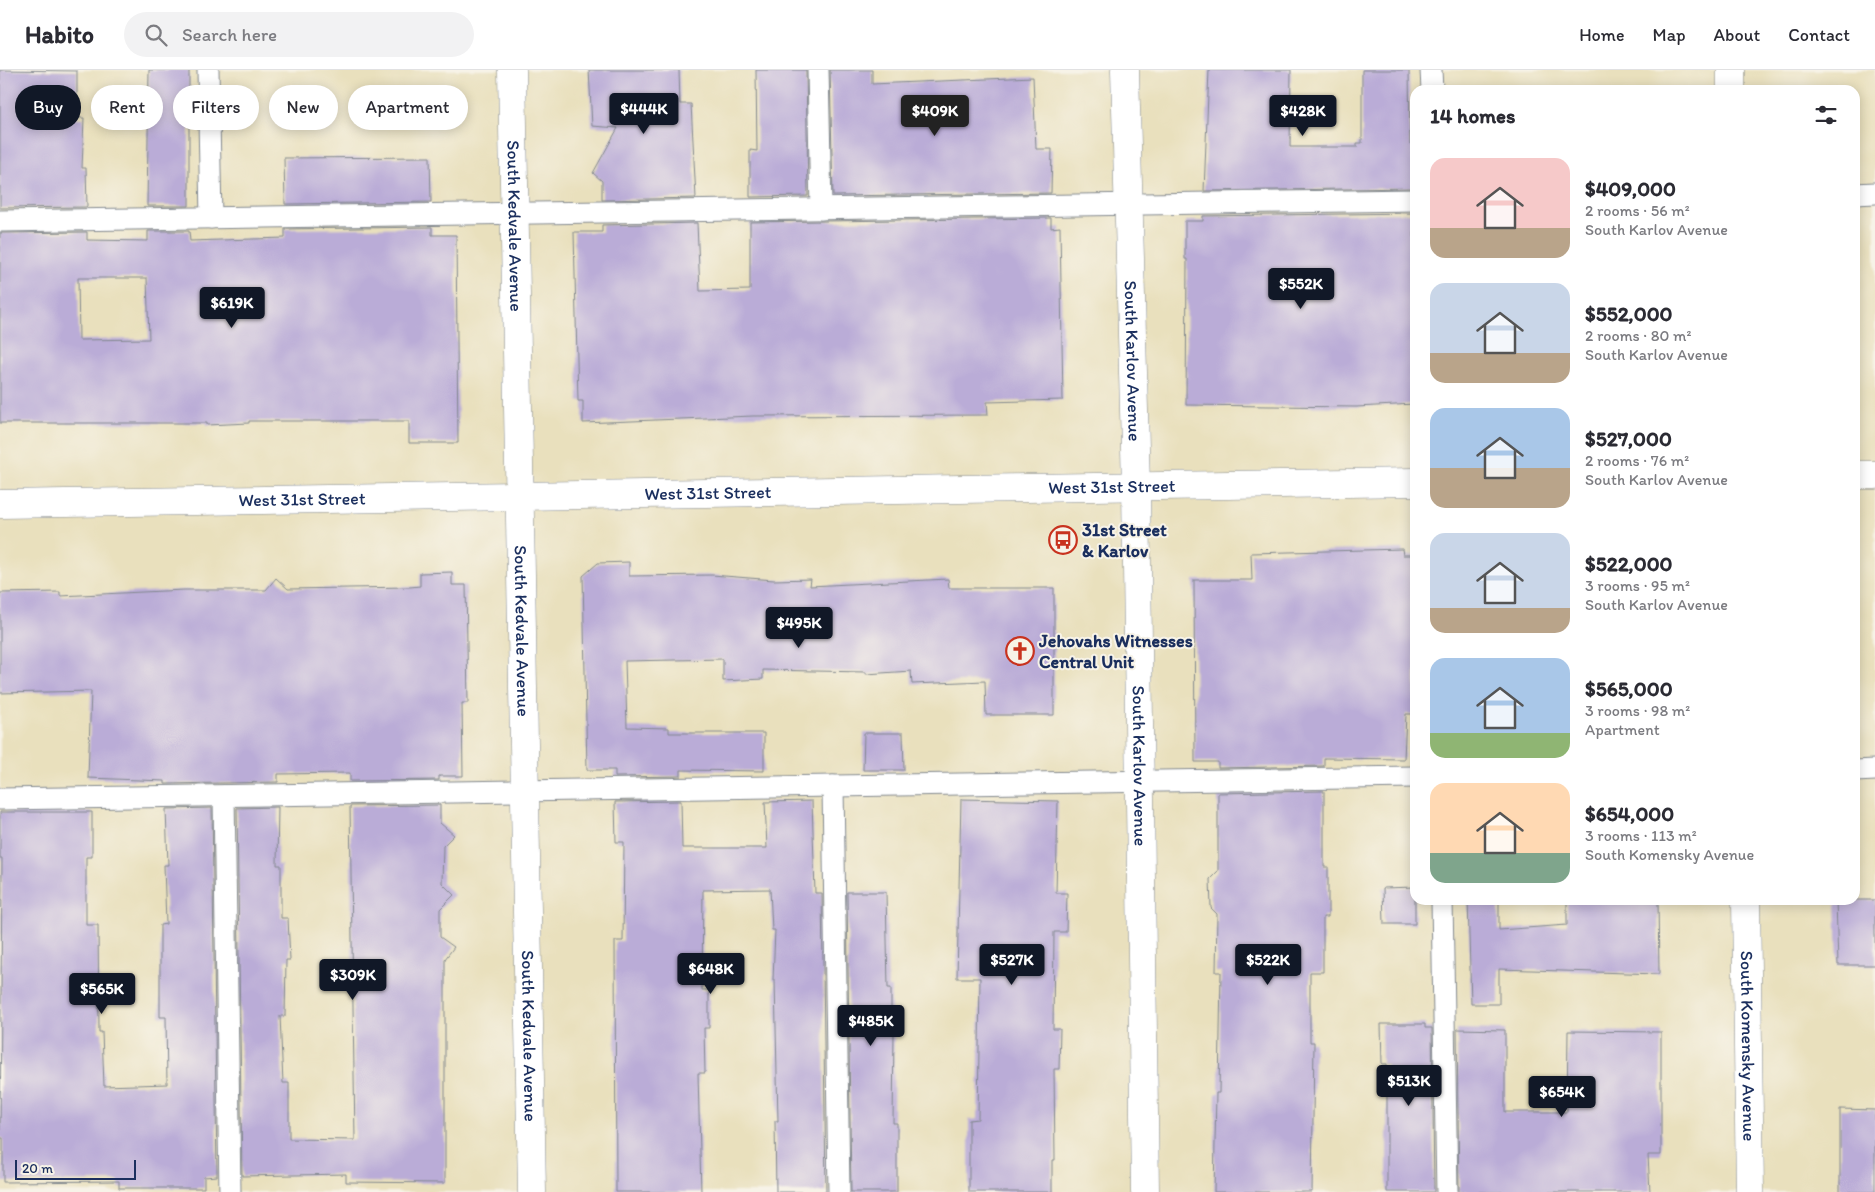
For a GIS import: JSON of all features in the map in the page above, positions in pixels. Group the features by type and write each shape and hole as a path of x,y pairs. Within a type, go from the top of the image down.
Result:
{"street":[{"name":"South Kedvale Avenue","path":"512,70 532,1192"},
{"name":"South Karlov Avenue","path":"1125,70 1136,486 1145,1192"},
{"path":"1731,70 1731,85"},
{"path":"1860,475 1875,475"},
{"name":"West 31st Street","path":"0,504 1410,482"},
{"name":"South Komensky Avenue","path":"1746,905 1750,1192"}],"lane":[{"path":"208,70 211,218"},
{"path":"818,70 821,209"},
{"path":"1432,70 1432,85"},
{"path":"1860,194 1875,193"},
{"path":"0,221 1410,200"},
{"path":"1860,770 1875,770"},
{"path":"0,799 1410,777"},
{"path":"833,786 839,1192"},
{"path":"224,796 230,1192"},
{"path":"1442,905 1447,1192"}],"building":[{"path":"0,70 77,71 77,85 15,85 15,130 81,130 81,118 84,118 82,168 86,168 87,207 0,208"},
{"path":"149,70 189,70 189,85 173,85 173,130 189,130 189,206 147,206 148,130 163,130 163,85 149,85"},
{"path":"589,70 679,70 680,104 691,104 696,198 602,200 602,181 593,173 618,128 592,126"},
{"path":"756,70 806,70 808,196 750,197 750,150 757,151"},
{"path":"830,70 872,70 872,84 1033,77 1036,149 1052,149 1051,193 833,196"},
{"path":"1209,70 1291,70 1290,147 1357,147 1357,143 1362,143 1362,70 1409,70 1410,188 1204,191"},
{"path":"430,157 431,202 285,204 284,158"},
{"path":"1410,213 1410,404 1356,407 1186,405 1187,259 1185,259 1185,221 1203,221 1203,216"},
{"path":"1051,218 1051,228 1060,227 1063,400 987,402 988,415 753,416 583,423 583,401 578,401 574,232 602,232 602,225 697,223 700,291 750,290 750,222"},
{"path":"432,227 432,235 456,235 458,443 409,443 409,421 249,421 249,423 207,425 207,423 0,423 0,233 87,232 87,240 148,241 148,231 189,231 190,241 285,238 285,229","holes":["78,278 147,278 149,339 79,340"]},
{"path":"1402,549 1403,555 1410,555 1410,714 1406,714 1404,759 1324,758 1324,766 1218,768 1218,762 1195,762 1194,580 1252,580 1251,553"},
{"path":"629,562 629,576 712,575 774,580 811,579 810,586 948,579 949,588 1054,588 1054,715 986,715 985,681 912,684 911,671 866,674 866,672 763,670 763,679 723,681 723,659 625,661 627,727 669,728 669,733 764,733 764,771 681,770 681,776 615,777 615,770 587,770 583,576 598,563"},
{"path":"452,572 452,585 466,585 468,703 462,703 463,776 439,776 439,780 350,781 350,773 278,774 278,782 165,784 165,781 88,778 91,691 0,693 0,593 60,592 60,596 184,590 266,590 276,578 288,589 410,587 420,586 420,573"},
{"path":"864,733 903,733 904,770 863,770"},
{"path":"1324,791 1324,867 1328,867 1328,917 1323,917 1323,972 1310,972 1310,1042 1314,1042 1312,1192 1214,1192 1216,1093 1219,1093 1221,972 1216,972 1217,914 1211,908 1210,879 1218,871 1218,793"},
{"path":"961,799 1058,801 1056,893 1067,893 1066,932 1054,932 1053,1029 1060,1029 1059,1069 1054,1069 1055,1160 1052,1160 1052,1192 969,1192 969,1120 978,1119 980,978 957,978"},
{"path":"681,801 682,848 767,848 765,802 812,801 815,893 822,893 826,1192 776,1192 775,1121 778,1121 775,980 773,980 775,930 772,930 770,889 703,890 702,990 709,990 709,1028 704,1028 705,1073 698,1073 701,1192 616,1192 615,941 623,941 624,842 616,842 615,802"},
{"path":"440,805 440,823 454,835 443,846 442,883 454,895 440,909 440,937 454,947 445,959 445,1183 346,1182 346,1174 242,1176 237,808 278,807 277,865 281,865 281,918 288,918 290,960 286,960 285,1016 280,1016 283,1083 289,1083 289,1139 355,1140 350,806"},
{"path":"212,808 217,1176 204,1177 204,1188 119,1188 119,1181 3,1182 3,1138 0,1138 2,858 0,858 0,812 92,812 92,857 86,857 86,925 98,925 99,1032 102,1032 104,1086 167,1084 166,1017 160,1017 160,925 166,924 164,865 168,865 166,809"},
{"path":"1410,887 1410,905 1415,905 1415,924 1384,924 1383,888"},
{"path":"847,892 886,892 888,988 891,988 891,1032 894,1032 893,1123 897,1123 897,1192 851,1192"},
{"path":"1860,900 1875,900 1875,965 1838,965 1836,905 1860,905"},
{"path":"1468,905 1499,905 1499,930 1567,925 1567,905 1658,905 1659,974 1499,969 1499,1004 1471,1004"},
{"path":"1381,1024 1425,1024 1425,1028 1432,1028 1434,1192 1387,1192 1387,1064 1382,1064"},
{"path":"1457,1029 1505,1030 1505,1112 1567,1112 1568,1031 1661,1032 1661,1155 1648,1155 1650,1192 1459,1192"},
{"path":"1840,1109 1875,1110 1875,1192 1840,1192"}],"place":[{"name":"31st Street & Karlov","path":"1063,540"},
{"name":"Jehovahs Witnesses Central Unit","path":"1020,651"}]}
